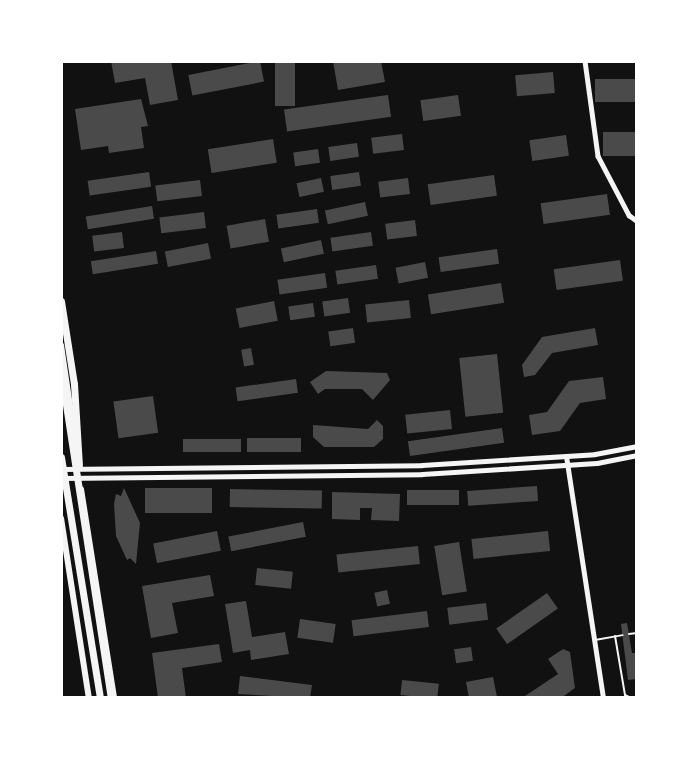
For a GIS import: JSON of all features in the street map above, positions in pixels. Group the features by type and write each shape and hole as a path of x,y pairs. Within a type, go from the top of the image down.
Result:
{"highway":[{"path":"61,301 78,416 81,501"},
{"path":"61,372 113,698"},
{"path":"61,457 100,698"}],"main road":[{"path":"61,345 76,478 86,502 113,698"},
{"path":"61,469 422,465 566,456 637,446"},
{"path":"61,478 422,474 568,465 637,455"},
{"path":"566,456 603,698"},
{"path":"61,518 89,698"}],"street":[{"path":"584,61 598,156 629,215 637,221"}],"lane":[{"path":"629,634 637,633"},
{"path":"594,640 623,635"},
{"path":"615,636 625,695 631,698"}],"building":[{"path":"111,61 171,61 178,100 150,105 145,78 115,83"},
{"path":"260,61 264,82 192,96 188,75"},
{"path":"275,61 295,61 295,106 275,106"},
{"path":"333,61 381,61 385,82 338,90"},
{"path":"553,72 555,93 517,96 515,75"},
{"path":"595,79 637,79 637,102 595,102"},
{"path":"388,95 391,117 287,131 284,110"},
{"path":"458,95 461,116 423,121 420,100"},
{"path":"141,99 148,126 141,127 144,148 109,153 108,146 81,150 75,109"},
{"path":"603,132 637,132 637,156 603,156"},
{"path":"402,134 404,150 373,154 371,138"},
{"path":"566,135 569,156 532,161 529,140"},
{"path":"273,139 277,163 212,173 208,149"},
{"path":"357,143 359,157 330,161 328,147"},
{"path":"318,149 320,163 295,166 293,152"},
{"path":"149,172 151,187 90,195 88,181"},
{"path":"359,172 361,186 332,190 330,176"},
{"path":"494,175 497,196 431,205 428,184"},
{"path":"321,178 324,192 299,197 297,183"},
{"path":"408,178 410,194 380,198 378,182"},
{"path":"200,180 202,196 157,201 155,185"},
{"path":"607,194 610,215 544,224 541,203"},
{"path":"365,202 368,216 328,224 325,211"},
{"path":"152,206 154,219 88,229 86,216"},
{"path":"317,209 319,223 278,229 276,215"},
{"path":"204,212 206,228 161,233 159,217"},
{"path":"265,219 269,242 231,248 227,226"},
{"path":"415,220 417,236 387,240 385,224"},
{"path":"122,232 124,248 94,252 92,236"},
{"path":"371,232 373,246 332,252 330,238"},
{"path":"321,240 324,254 284,262 281,249"},
{"path":"208,243 211,259 168,267 165,251"},
{"path":"497,249 499,264 441,272 439,257"},
{"path":"156,251 158,264 93,274 91,261"},
{"path":"620,260 623,281 557,290 554,269"},
{"path":"425,262 428,278 399,283 396,268"},
{"path":"376,265 378,279 337,285 335,271"},
{"path":"325,273 327,288 280,295 277,280"},
{"path":"501,283 504,303 431,314 428,295"},
{"path":"348,298 350,313 324,316 322,302"},
{"path":"409,300 411,318 367,323 365,305"},
{"path":"274,301 278,321 240,328 236,308"},
{"path":"313,303 315,317 290,320 288,306"},
{"path":"353,328 355,343 330,346 328,331"},
{"path":"595,328 598,345 552,353 535,375 524,377 522,365 542,337"},
{"path":"251,348 254,365 244,366 241,350"},
{"path":"497,354 503,413 465,417 459,358"},
{"path":"326,371 387,373 390,380 373,400 362,389 325,389 318,394 310,382"},
{"path":"603,377 606,399 580,403 560,431 532,435 529,415 547,412 569,381"},
{"path":"296,379 298,393 238,401 236,387"},
{"path":"153,396 158,433 119,438 113,402"},
{"path":"450,410 452,429 407,434 405,415"},
{"path":"377,420 383,426 383,439 374,447 324,447 313,437 313,425 368,429"},
{"path":"502,428 504,443 410,456 408,441"},
{"path":"247,438 301,438 301,452 247,452"},
{"path":"183,439 241,439 241,452 183,452"},
{"path":"537,486 538,501 468,506 467,491"},
{"path":"124,488 140,523 136,564 130,558 127,560 116,536 114,504 116,494 121,496"},
{"path":"145,488 212,488 212,513 145,513"},
{"path":"230,489 322,491 322,509 230,507"},
{"path":"407,490 459,490 459,505 407,505"},
{"path":"332,492 400,494 399,521 371,520 372,508 360,508 360,520 332,519"},
{"path":"303,522 306,537 231,551 228,537"},
{"path":"217,531 221,551 157,563 153,543"},
{"path":"548,531 550,551 474,559 471,539"},
{"path":"459,542 467,591 442,595 434,546"},
{"path":"418,546 420,564 338,572 336,555"},
{"path":"257,568 293,572 291,589 255,585"},
{"path":"210,575 214,596 172,603 178,633 151,638 142,586"},
{"path":"387,590 390,604 377,606 374,593"},
{"path":"547,593 558,609 507,644 496,629"},
{"path":"246,601 252,637 285,632 289,654 251,660 250,650 233,653 225,604"},
{"path":"486,603 488,620 449,625 447,608"},
{"path":"427,611 429,627 354,636 352,620"},
{"path":"300,619 336,624 333,643 297,638"},
{"path":"627,623 632,653 637,653 637,679 628,680 621,624"},
{"path":"219,644 222,662 182,668 186,698 158,698 152,653"},
{"path":"471,647 473,661 456,663 454,649"},
{"path":"563,649 570,652 575,688 561,698 522,698 558,674 548,659"},
{"path":"240,676 312,685 310,698 238,694"},
{"path":"493,677 497,697 469,698 466,682"},
{"path":"402,680 439,684 437,698 400,695"}]}
